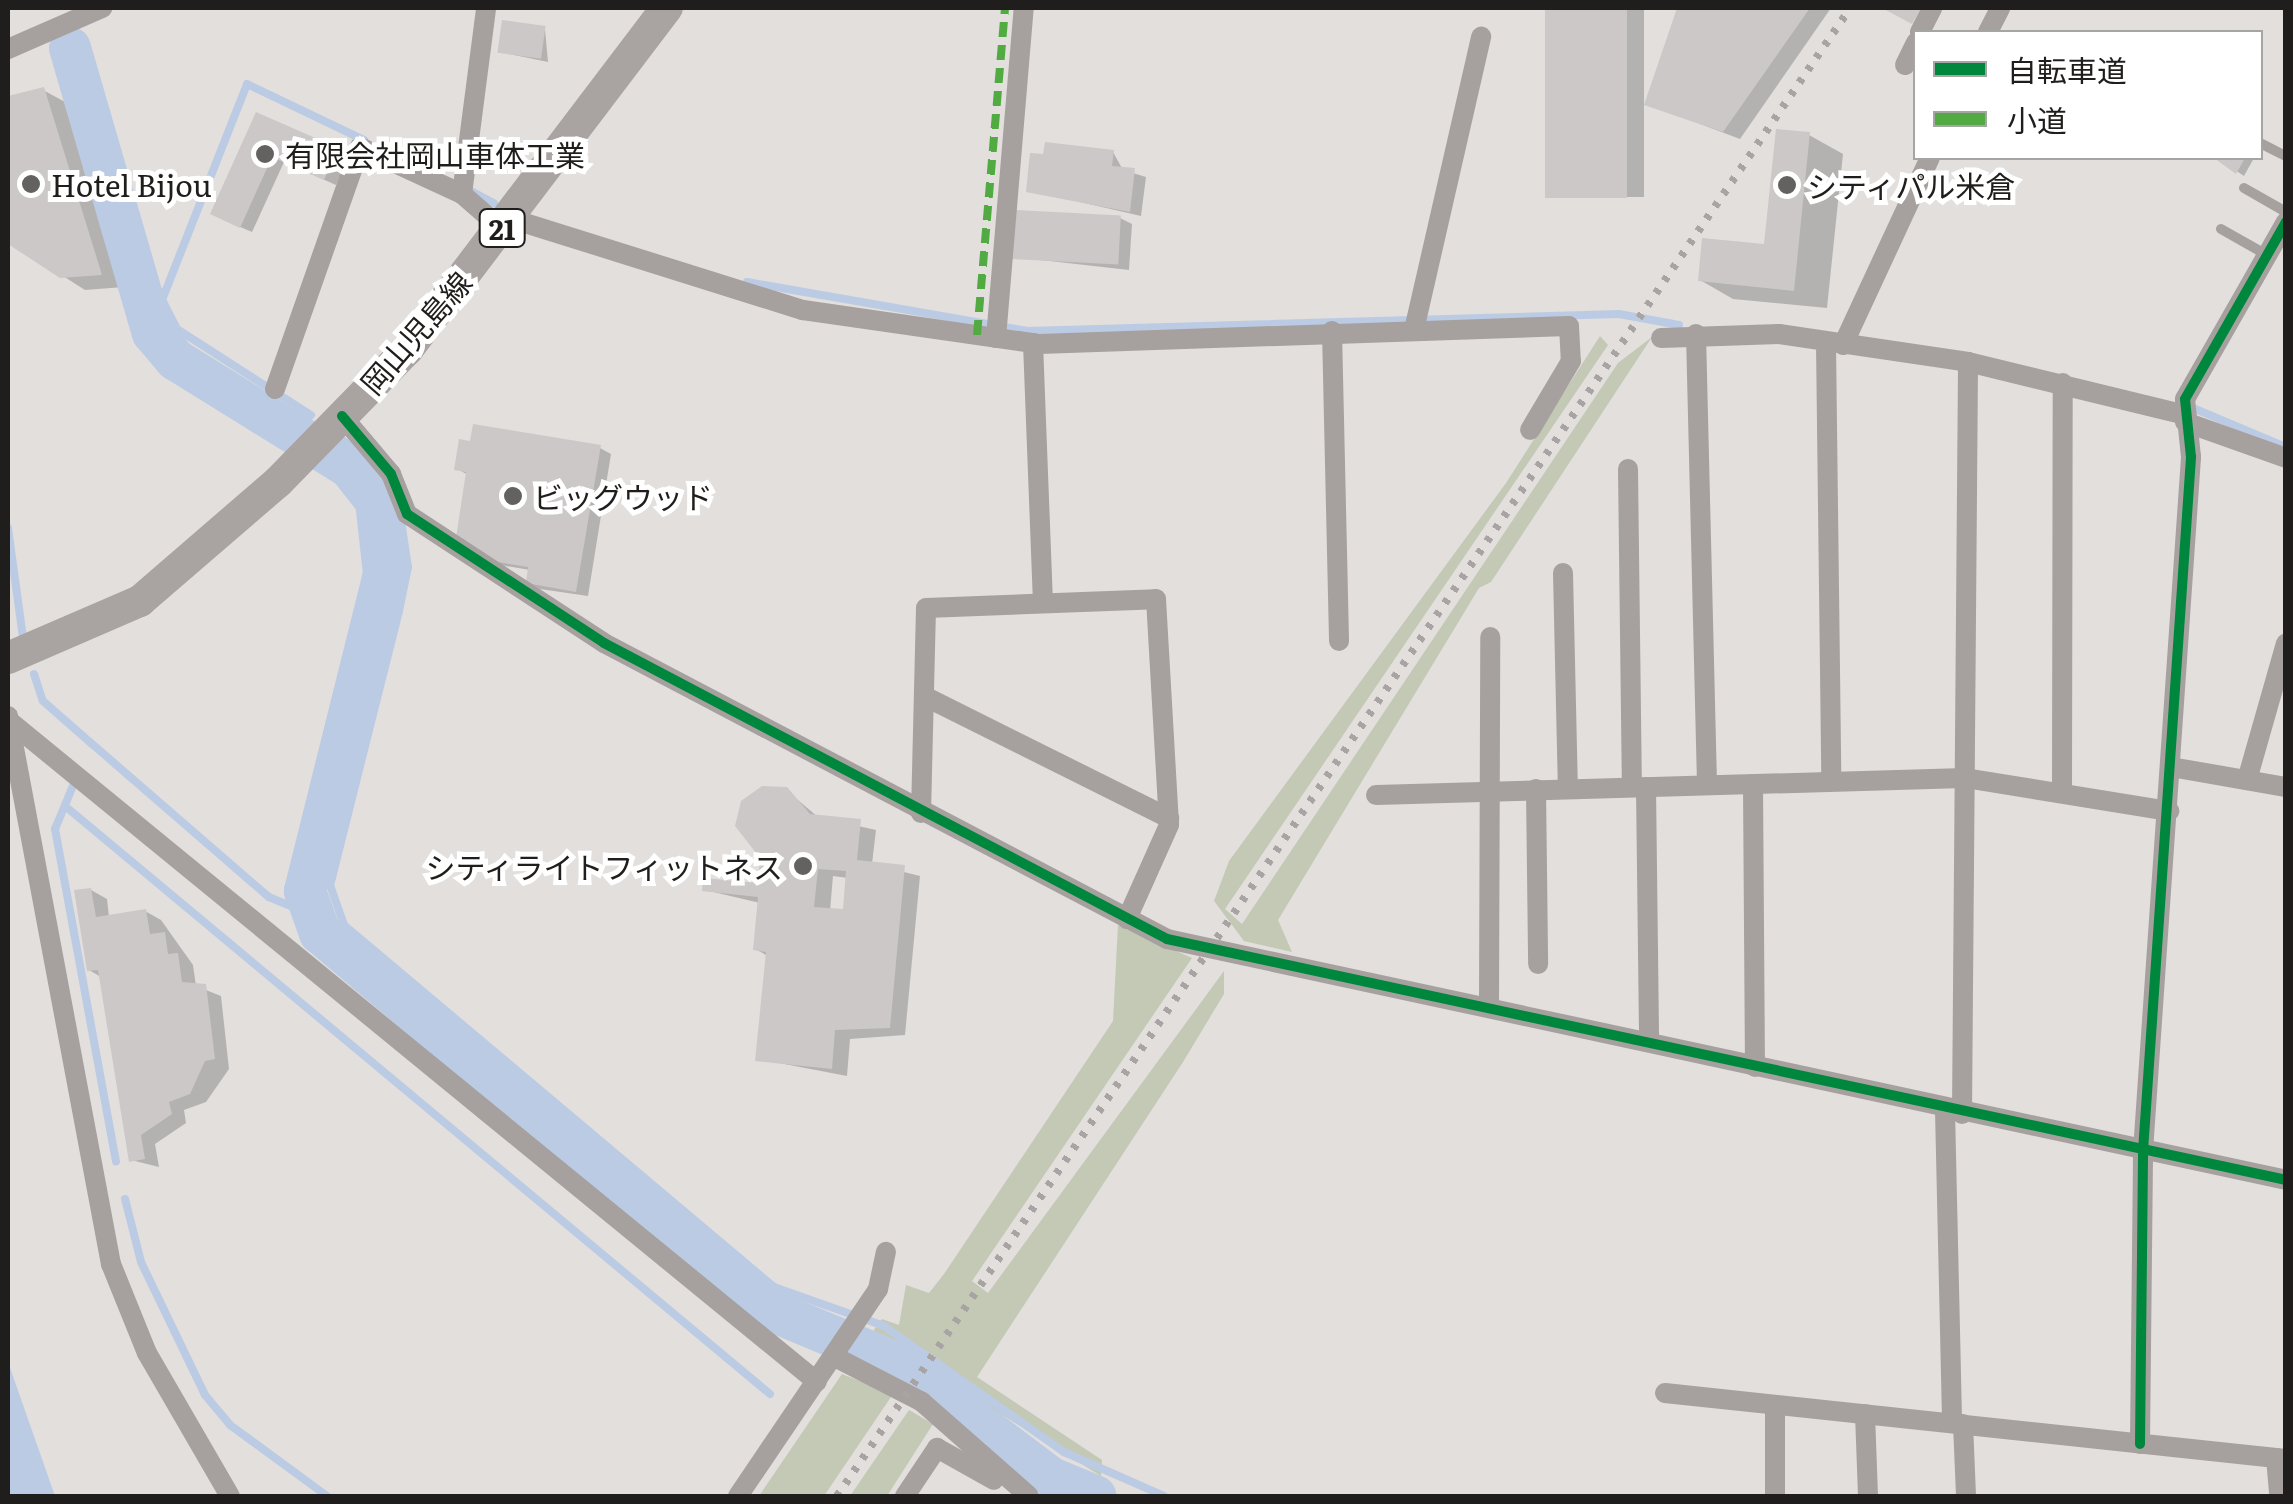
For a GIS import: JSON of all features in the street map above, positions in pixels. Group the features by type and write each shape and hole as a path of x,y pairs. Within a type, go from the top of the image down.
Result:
{"main road":[{"name":"岡山児島線","path":"8,658 140,601 322,436 407,350 667,8"}],"street":[{"path":"8,49 102,8"},
{"path":"463,189 486,8"},
{"path":"997,331 1024,8"},
{"path":"1416,322 1481,37"},
{"path":"1905,65 1913,48"},
{"path":"275,389 360,146 463,189 505,223 786,306 997,331 1033,343 1332,330 1416,322 1569,326 1571,361 1530,430"},
{"path":"1831,782 1834,344 1929,160"},
{"path":"2140,1444 2142,1151 2169,811 2185,399 2286,222"},
{"path":"1332,330 1338,641"},
{"path":"1696,334 1707,785"},
{"path":"1661,338 1696,334 1834,344 1968,362 2063,383 2186,418 2286,458"},
{"path":"1033,343 1044,602"},
{"path":"1966,1496 1957,1423 1953,1112 1966,778 1968,362"},
{"path":"2062,794 2063,383"},
{"path":"322,436 391,474 407,514 604,644 1167,940 1489,1004 1953,1112 2286,1180"},
{"path":"1628,470 1649,1042"},
{"path":"1562,573 1568,789"},
{"path":"921,813 926,608 1156,599 1169,818 1166,844 1128,920"},
{"path":"1489,1004 1490,637"},
{"path":"2247,780 2286,643"},
{"path":"924,696 1169,818"},
{"path":"8,718 817,1382"},
{"path":"8,718 111,1264 147,1353 230,1496"},
{"path":"2171,767 2286,787"},
{"path":"1376,795 1966,778 2169,811"},
{"path":"1753,784 1755,1067"},
{"path":"1536,790 1538,964"},
{"path":"738,1496 864,1312 886,1252"},
{"path":"836,1355 922,1402 1021,1494"},
{"path":"1665,1393 2281,1458 2279,1496"},
{"path":"1775,1404 1775,1496"},
{"path":"1865,1414 1868,1496"},
{"path":"905,1496 937,1448 1021,1494"}],"lane":[{"path":"2263,144 2286,156"},
{"path":"2244,188 2286,212"},
{"path":"2221,229 2267,255"}],"green space":[{"path":"1600,336 1608,345 1225,909 1242,924 1618,363 1652,337 1491,582 1479,588 1278,920 1292,952 1244,941 1214,901 1229,861 1506,483"},
{"path":"1118,925 1192,958 972,1281 988,1293 1224,971 1224,994 1183,1062 977,1377 1102,1460 1101,1476 871,1334 882,1319 899,1325 906,1285 929,1293 944,1274 1113,1021"},
{"path":"842,1374 893,1394 824,1496 759,1496"},
{"path":"909,1410 933,1424 887,1496 850,1496"}],"water":[{"path":"8,1362 55,1496 8,1496"}],"building":[{"path":"1545,8 1627,8 1627,198 1545,198"},
{"path":"1677,8 1810,8 1723,132 1644,105"},
{"path":"1882,8 1921,8 1912,24"},
{"path":"502,20 546,26 541,59 497,53"},
{"path":"44,87 102,275 60,278 8,244 8,96"},
{"path":"256,112 338,148 324,180 272,157 240,228 210,214"},
{"name":"シティパル米倉","path":"1776,129 1810,132 1794,291 1698,281 1702,238 1764,244"},
{"path":"1045,142 1114,150 1112,166 1135,168 1130,212 1026,192 1030,153 1043,154"},
{"path":"2217,160 2244,160 2236,174"},
{"path":"1014,210 1121,216 1118,265 1011,259"},
{"path":"473,424 601,445 576,592 526,583 528,567 480,559 456,538 466,472 454,470 459,439 470,441"},
{"path":"762,786 787,787 810,814 861,819 857,860 905,865 890,1028 835,1030 832,1069 755,1061 766,952 753,950 758,897 702,891 703,878 758,883 760,858 735,826 741,801","holes":["818,869 846,871 843,909 814,907"]},
{"path":"91,888 96,917 146,909 150,934 165,932 168,954 178,953 182,982 206,984 215,1059 205,1061 190,1094 169,1102 172,1114 141,1135 145,1159 129,1162 98,970 87,971 74,890"}],"waterway":[{"path":"70,48 153,333 176,360 350,468 376,501 384,574 305,891 320,933 765,1308 901,1365 1051,1478 1095,1496"},
{"path":"311,415 177,329 162,300 247,84 364,140"},
{"path":"471,191 494,203"},
{"path":"747,282 1028,331 1619,314 1679,325"},
{"path":"2193,408 2286,447"},
{"path":"344,441 371,464"},
{"path":"400,514 408,567 330,885 344,925 774,1287 884,1326 1064,1452 1164,1496"},
{"path":"8,528 23,638"},
{"path":"34,674 43,701 269,897 307,913"},
{"path":"75,781 55,829 116,1161"},
{"path":"65,806 770,1394"},
{"path":"125,1199 141,1262 205,1395 230,1425 327,1496"}],"railway":[{"path":"837,1496 1850,8"}],"marked path":[{"path":"977,335 1005,8"}],"cycle path":[{"path":"2140,1444 2143,1151 2191,457 2185,399 2286,222"},
{"path":"342,416 391,474 407,514 604,643 1167,939 2286,1180"}],"place":[{"name":"有限会社岡山車体工業","path":"265,154"},
{"name":"Hotel Bijou","path":"31,184"},
{"name":"シティパル米倉","path":"1787,185"},
{"name":"ビッグウッド","path":"513,496"},
{"name":"シティライトフィットネス","path":"803,866"}]}
